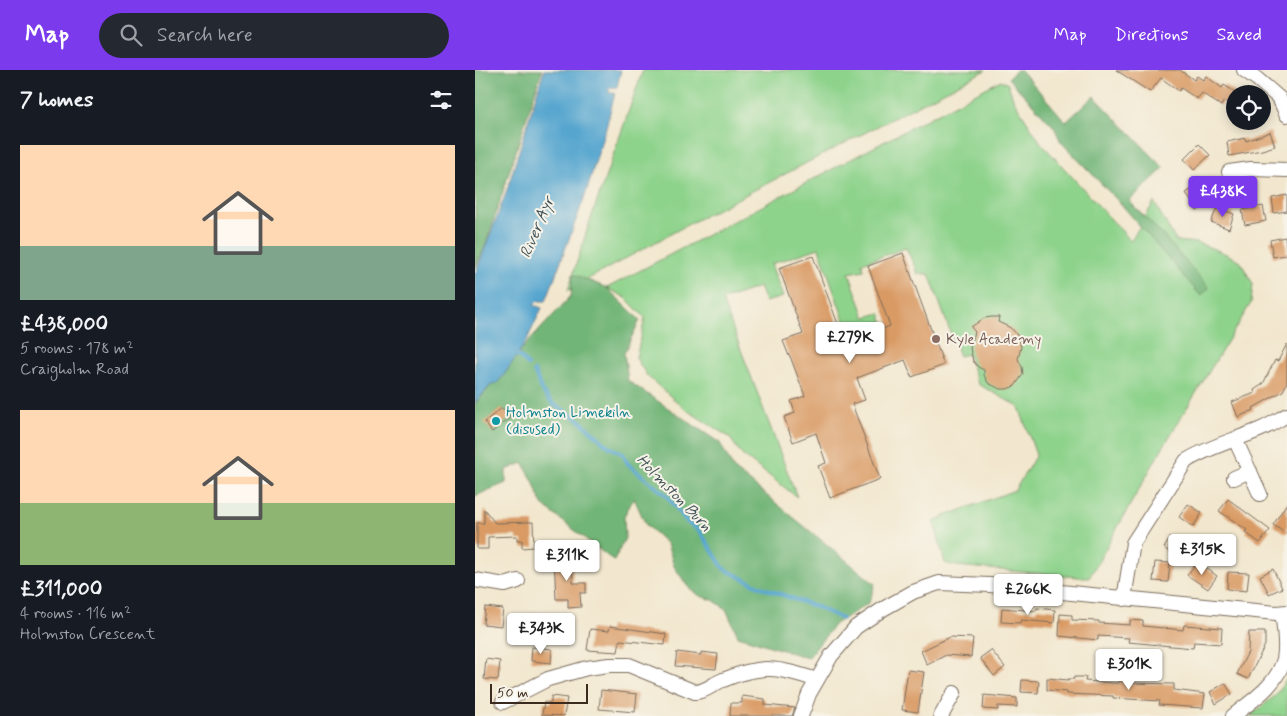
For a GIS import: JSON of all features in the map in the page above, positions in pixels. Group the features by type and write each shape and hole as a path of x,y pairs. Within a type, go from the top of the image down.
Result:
{"street":[{"path":"1244,70 1257,78 1279,98 1287,115"},
{"path":"1229,172 1251,169 1287,170"},
{"path":"1124,599 1133,543 1186,461 1235,439 1261,430 1287,414"},
{"path":"1235,439 1260,494"},
{"path":"1234,478 1250,471"},
{"path":"475,580 505,585 519,581"},
{"path":"801,716 809,694 831,656 856,628 913,592 939,583 990,585 1228,609 1284,612 1285,658 1278,673 1274,680 1259,695 1233,716"},
{"path":"503,702 548,679 587,668 609,665 629,666 695,692 700,692 736,675 762,669 775,668 791,671 817,680"},
{"path":"941,716 955,693"}],"green space":[{"path":"475,70 542,70 485,247 475,268"},
{"path":"643,70 986,70 687,225 568,290"},
{"path":"1017,70 1021,70 1066,122 1094,96 1164,168 1129,201 1160,232 1209,288 1201,296 1120,203 1061,142 1054,127 1008,78"},
{"name":"Kyle Academy","path":"1001,80 1008,84 1014,101 1041,143 1131,241 1154,202 1176,241 1198,243 1240,261 1253,284 1251,303 1160,452 1089,578 956,566 945,563 934,522 945,516 1015,490 1036,455 1019,407 978,384 968,354 959,356 929,274 918,274 906,248 862,263 864,270 849,273 865,317 880,313 884,323 849,334 819,248 771,264 783,297 765,302 759,287 722,300 797,497 742,455 729,437 685,409 647,376 636,358 645,318 626,298 607,288"},
{"path":"573,274 607,288 640,320 624,353 628,381 720,443 733,468 875,584 869,603 835,624 808,658 738,636 726,609 713,600 700,596 688,587 674,566 667,544 646,525 634,498 624,516 625,538 614,561 542,505 533,481 523,463 506,470 506,483 475,496 475,404 515,358 520,357 520,351 571,296"},
{"path":"1287,678 1287,716 1250,716 1276,695"}],"water":[{"name":"River Ayr","path":"544,70 621,70 617,87 609,88 609,93 615,93 607,124 586,193 546,301 538,301 534,305 542,308 526,342 504,375 497,383 490,386 475,403 475,274 506,193"}],"building":[{"path":"1116,70 1180,70 1194,80 1197,76 1203,80 1206,76 1222,88 1224,85 1226,86 1226,102 1224,101 1221,106 1202,93 1197,99 1181,88 1179,91 1161,78 1150,92"},
{"path":"1270,132 1275,146 1229,156 1227,142 1245,138 1246,141"},
{"path":"1199,144 1210,155 1194,170 1184,159"},
{"path":"1198,185 1209,203 1197,211 1186,193"},
{"path":"1287,195 1287,211 1274,213 1272,198"},
{"path":"1263,206 1266,221 1245,225 1242,210"},
{"path":"1217,208 1234,214 1229,229 1211,222"},
{"path":"1285,237 1287,255 1273,257 1270,240"},
{"name":"Kyle Academy","path":"903,253 944,365 912,377 905,360 857,378 865,400 852,404 880,479 830,498 818,466 826,463 816,433 793,442 784,417 795,413 791,401 805,396 783,341 803,334 779,268 813,256 845,343 890,326 868,266"},
{"name":"Kyle Academy","path":"999,317 998,322 1014,331 1019,338 1021,347 1018,359 1023,374 1015,386 1007,389 1000,389 988,383 984,370 973,361 970,348 975,332 971,327 984,318"},
{"path":"1287,344 1287,382 1283,391 1253,408 1254,410 1238,417 1232,402 1255,393 1254,390 1263,384 1275,360 1278,361"},
{"name":"Holmston Limekiln (disused)","path":"502,408 511,417 492,432 484,422"},
{"path":"1228,499 1270,530 1260,543 1245,532 1247,530 1219,511"},
{"path":"1287,503 1287,534 1273,525"},
{"path":"1188,504 1202,513 1193,527 1179,517"},
{"path":"484,509 495,523 533,522 534,547 522,548 522,540 517,540 517,536 488,537 488,549 477,549 477,523 484,523"},
{"path":"1171,537 1187,547 1179,559 1164,548"},
{"path":"572,556 573,583 586,583 586,593 580,593 581,607 568,608 568,599 556,599 554,557"},
{"path":"1155,562 1170,563 1168,582 1153,581"},
{"path":"1195,565 1202,565 1217,576 1208,589 1187,575"},
{"path":"1273,569 1282,588 1269,594 1260,576"},
{"path":"1228,572 1249,573 1247,591 1227,589"},
{"path":"485,607 503,609 501,626 483,624"},
{"path":"1002,608 1036,611 1037,608 1055,610 1054,623 1021,620 1020,623 1001,622"},
{"path":"1060,614 1072,615 1072,620 1099,621 1099,623 1130,625 1130,620 1143,621 1143,626 1183,630 1184,625 1222,628 1221,644 1194,642 1193,648 1128,642 1129,638 1098,636 1098,640 1059,636"},
{"path":"520,620 538,622 536,639 518,637"},
{"path":"610,626 666,634 665,645 620,640 618,652 587,650 590,629 609,631"},
{"path":"1249,632 1265,632 1265,645 1248,679 1237,674 1248,652"},
{"path":"950,637 973,638 971,657 946,655 927,665 921,651"},
{"path":"532,647 552,649 551,663 531,661"},
{"path":"991,650 1005,667 994,676 980,658"},
{"path":"677,652 701,655 701,652 718,654 716,669 675,666"},
{"path":"486,659 500,661 498,680 484,679"},
{"path":"908,670 924,672 918,712 902,710"},
{"path":"1074,677 1086,677 1085,681 1113,683 1119,683 1119,680 1131,681 1131,683 1174,684 1174,690 1205,694 1203,708 1159,705 1160,701 1067,694 1067,692 1047,690 1047,678 1068,680 1074,679"},
{"path":"1022,680 1039,681 1038,693 1021,692"},
{"path":"1225,683 1232,694 1216,704 1210,692"},
{"path":"601,690 637,694 635,712 599,709"},
{"path":"984,695 1017,698 1017,707 998,706 998,710 983,709"},
{"path":"551,696 567,698 564,716 542,715 544,702 551,703"},
{"path":"742,696 765,699 765,705 795,708 792,716 730,716 731,703 742,703"}],"waterway":[{"path":"515,354 528,365"},
{"name":"Holmston Burn","path":"534,371 542,391 553,404 578,419 608,446 623,454 628,464 666,495 688,523 699,530 724,569 761,587 819,608 842,619"}],"place":[{"name":"Kyle Academy","path":"936,339"},
{"name":"Holmston Limekiln (disused)","path":"496,421"}]}
